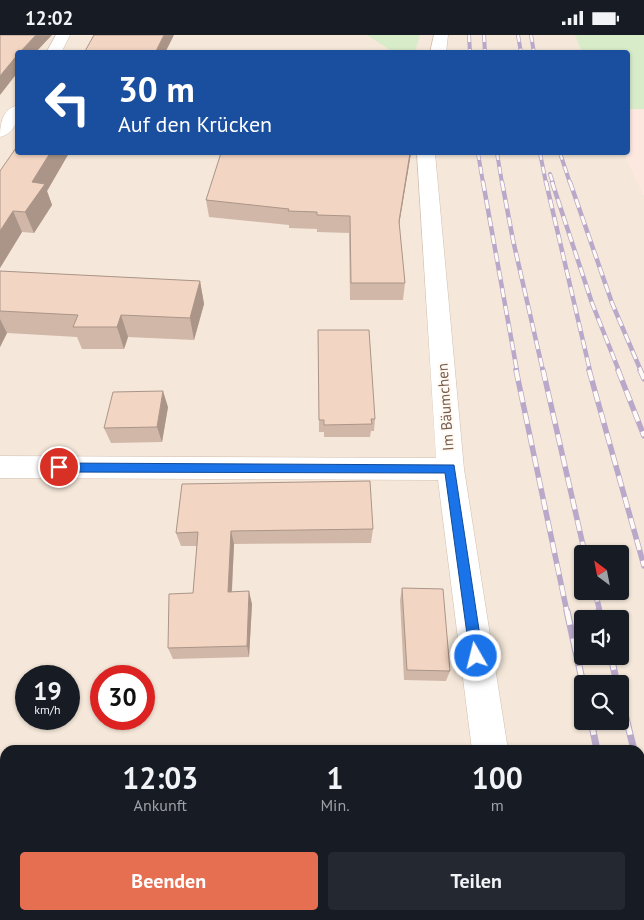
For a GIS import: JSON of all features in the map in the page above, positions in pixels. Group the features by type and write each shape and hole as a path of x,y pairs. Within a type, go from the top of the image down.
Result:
{"street":[{"path":"55,50 63,35"},
{"path":"438,50 441,35"},
{"path":"0,133 15,115"},
{"name":"Im Bäumchen","path":"426,155 450,469 489,745"},
{"path":"0,467 450,469"}],"shaded area":[{"path":"0,35 644,35 644,109 630,109 630,50 15,50 15,155 625,155 644,195 644,745 0,745"},
{"path":"630,109 644,109 644,195 625,155 630,155"}],"green space":[{"path":"367,35 420,35 416,50 390,50"},
{"path":"575,35 644,35 644,109 630,109 630,50 581,50"}],"building":[{"path":"0,35 36,35 22,50 15,50 15,58 0,76"},
{"path":"94,35 164,35 156,50 86,50"},
{"path":"15,149 15,155 49,155 32,182 45,184 25,212 13,211 0,231 0,171"},
{"path":"220,155 410,155 399,221 405,283 351,283 350,216 317,215 317,212 288,211 289,209 206,200"},
{"path":"0,271 200,281 190,318 121,315 117,327 73,327 78,315 0,311"},
{"path":"318,330 369,330 375,419 371,419 372,424 324,425 324,420 319,420"},
{"path":"163,391 157,427 104,428 113,392"},
{"path":"370,481 373,529 231,531 228,592 249,591 247,646 168,648 169,594 193,593 198,532 176,533 182,484"},
{"path":"402,588 443,589 450,671 407,670"}],"railway":[{"path":"469,35 470,50"},
{"path":"484,35 485,50"},
{"path":"518,35 520,50"},
{"path":"531,35 534,50"},
{"path":"478,155 483,183"},
{"path":"497,155 502,183"},
{"path":"540,155 546,183"},
{"path":"561,155 570,183"},
{"path":"550,174 553,183"},
{"path":"483,182 517,371"},
{"path":"502,182 513,240 543,371"},
{"path":"546,182 590,371"},
{"path":"552,182 592,303 619,371"},
{"path":"570,182 612,303 641,371"},
{"path":"516,370 567,612"},
{"path":"543,370 583,545"},
{"path":"589,370 644,566"},
{"path":"618,370 644,436"},
{"path":"640,370 644,379"},
{"path":"597,600 600,610"},
{"path":"567,611 581,675"},
{"path":"613,665 615,675"},
{"path":"593,730 596,745"},
{"path":"629,730 633,745"}],"route":[{"path":"59,467 450,469 476,656"}]}
